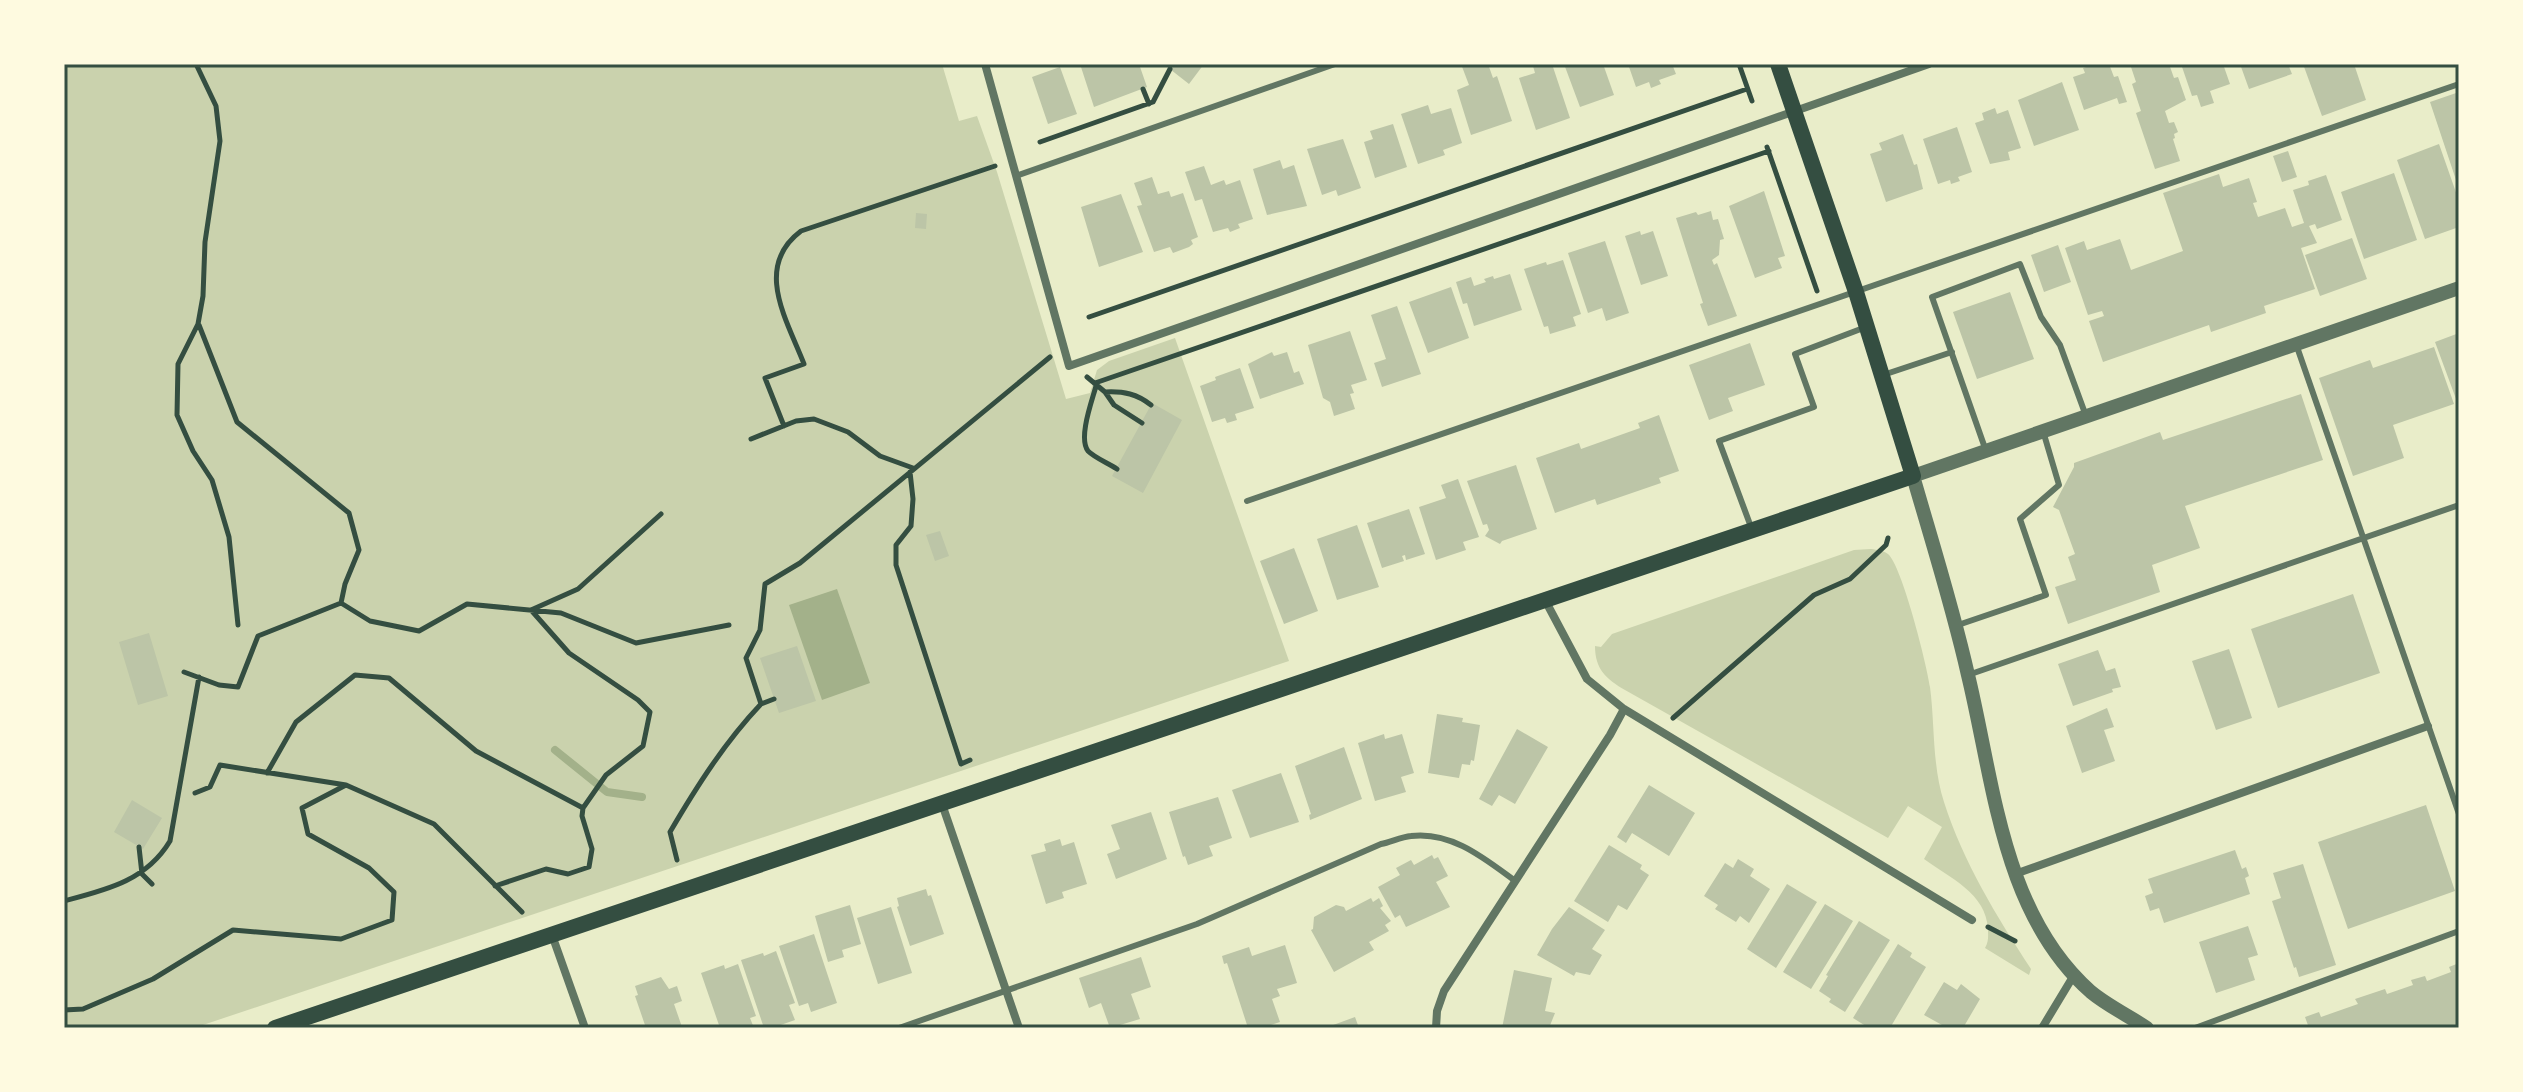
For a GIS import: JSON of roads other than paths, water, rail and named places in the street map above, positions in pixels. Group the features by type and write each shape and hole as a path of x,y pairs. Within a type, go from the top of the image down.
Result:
{"main road":[{"path":"275,1028 1913,476 1856,292 1778,64"}],"street":[{"path":"985,64 1069,366 1929,64"},
{"path":"2147,1028 2094,994 2074,975 2037,921 2015,874 1968,675 1913,476 2459,288"},
{"path":"1545,600 1587,679 1624,709 1972,920"},
{"path":"1436,1028 1437,1011 1444,991 1624,709"},
{"path":"2015,874 2428,726"},
{"path":"942,804 1019,1028"},
{"path":"552,935 585,1028"},
{"path":"2042,1028 2074,975"}],"lane":[{"path":"1016,176 1335,64"},
{"path":"1247,501 2459,84"},
{"path":"1986,451 1932,297 2020,264 2041,317 2060,345 2086,416"},
{"path":"1752,531 1719,441 1814,407 1795,354 1866,327"},
{"path":"2296,344 2459,814"},
{"path":"1881,375 1952,352"},
{"path":"1955,626 2046,595 2020,519 2059,485 2043,431"},
{"path":"1968,675 2459,505"},
{"path":"899,1028 1197,924 1381,844 1412,836 1436,837 1461,844 1514,880"},
{"path":"2195,1028 2459,931"}],"waterway":[{"path":"555,750 607,792 642,797"}]}
